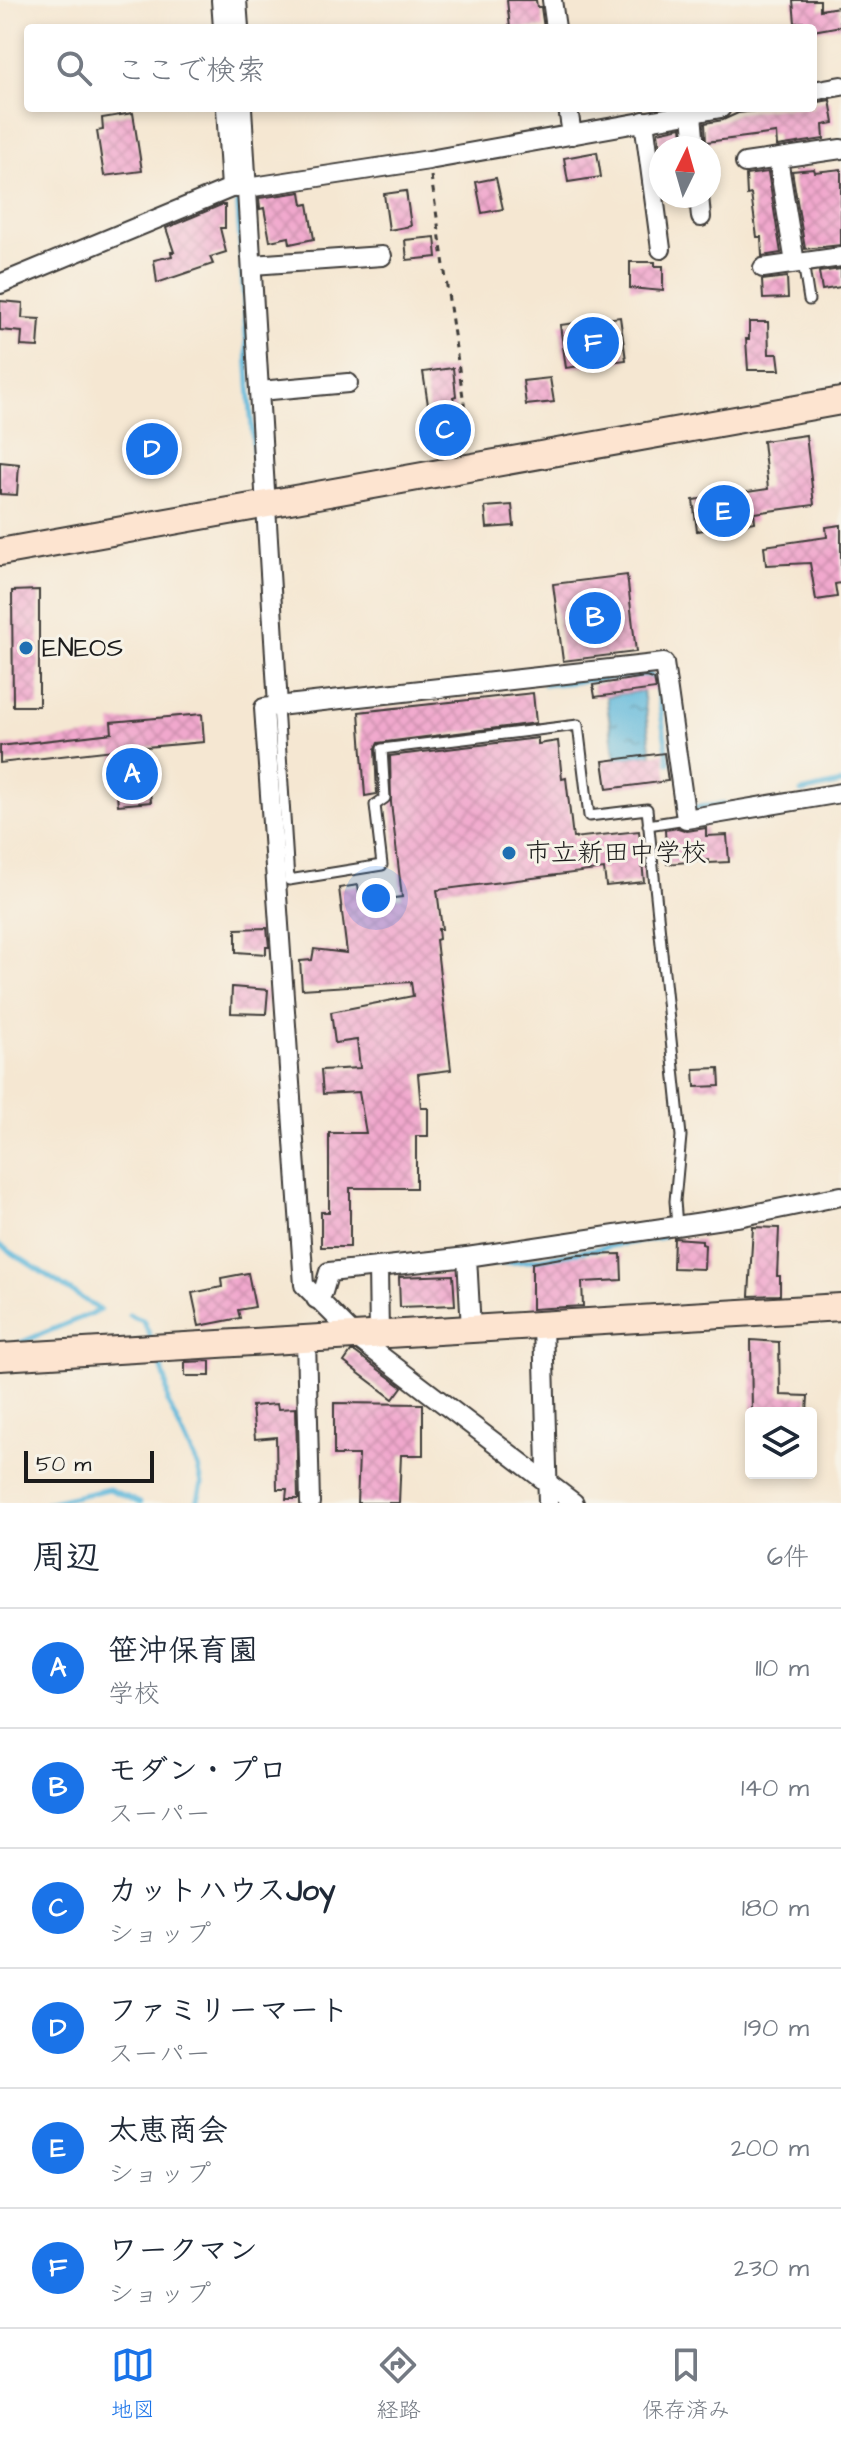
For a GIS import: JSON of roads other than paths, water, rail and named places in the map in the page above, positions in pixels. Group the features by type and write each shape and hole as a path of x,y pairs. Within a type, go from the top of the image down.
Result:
{"street":[{"path":"221,0 223,24"},
{"path":"237,0 239,24"},
{"path":"552,0 555,24"},
{"path":"817,90 841,86"},
{"path":"227,112 252,265 265,505 284,706"},
{"path":"238,188 242,112"},
{"path":"569,112 572,135"},
{"path":"0,284 238,188 429,160 702,112"},
{"path":"692,114 694,136"},
{"path":"644,121 661,249"},
{"path":"745,163 841,149"},
{"path":"778,159 799,262"},
{"path":"700,208 701,217"},
{"path":"252,265 382,256"},
{"path":"763,268 841,257"},
{"path":"260,391 348,383"},
{"path":"0,552 841,401"},
{"path":"574,1503 304,1285 264,708 664,663 685,812 841,793"},
{"path":"319,1296 329,1272 378,1272 743,1216 841,1196"},
{"path":"467,1257 471,1329"},
{"path":"367,1336 378,1272"},
{"path":"0,1357 471,1329 543,1330 841,1307"},
{"path":"543,1330 548,1503"},
{"path":"306,1339 310,1503"}],"lane":[{"path":"799,262 809,300"},
{"path":"284,706 289,880 382,865 375,805 385,798 382,749 578,725 589,816 647,809 681,1136 675,1201 677,1226"},
{"path":"648,825 685,812"}],"water":[{"path":"643,691 652,755 615,760 606,696"}],"waterway":[{"path":"237,193 255,478"},
{"path":"545,685 649,674 656,682 669,763"},
{"path":"801,792 841,783"},
{"path":"690,808 724,804"},
{"path":"479,1265 528,1261 663,1237"},
{"path":"0,1245 100,1310"},
{"path":"439,1269 458,1267"},
{"path":"17,1344 100,1310"},
{"path":"129,1315 143,1320 151,1338"},
{"path":"158,1357 166,1381 168,1403 198,1467 202,1484 197,1503"},
{"path":"46,1503 109,1489 140,1503"}],"place":[{"name":"ワークマン","path":"593,343"},
{"name":"カットハウスJoy","path":"445,430"},
{"name":"ファミリーマート","path":"152,449"},
{"name":"太恵商会","path":"724,511"},
{"name":"モダン・プロ","path":"595,618"},
{"name":"ENEOS","path":"26,648"},
{"name":"笹沖保育園","path":"132,774"},
{"name":"市立新田中学校","path":"509,853"}]}
